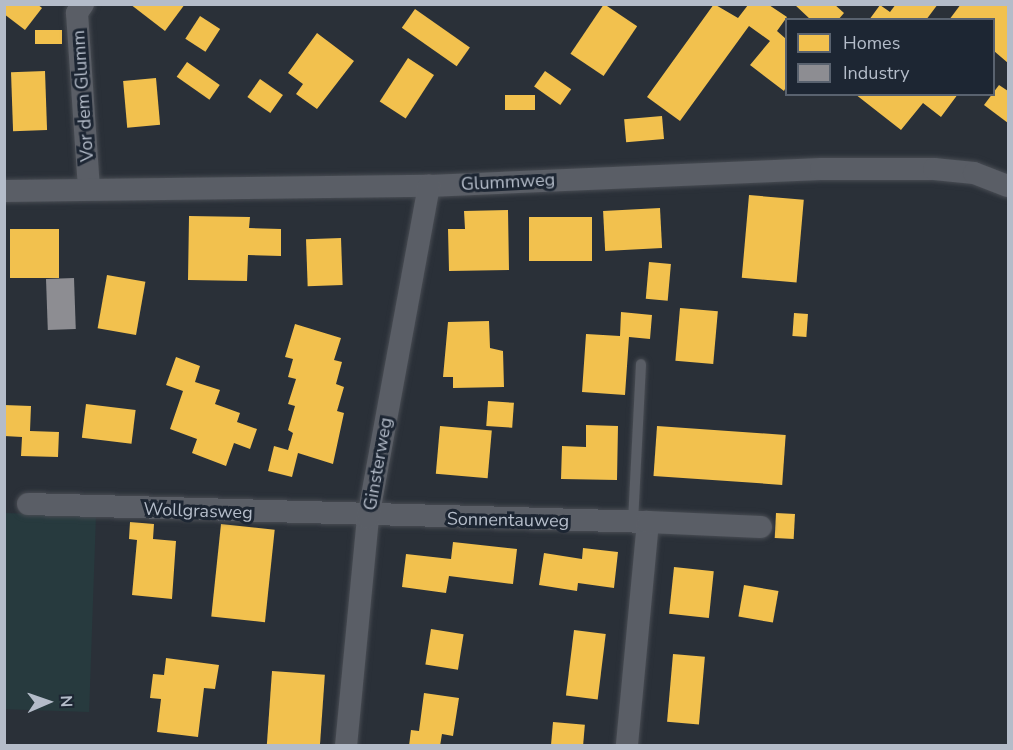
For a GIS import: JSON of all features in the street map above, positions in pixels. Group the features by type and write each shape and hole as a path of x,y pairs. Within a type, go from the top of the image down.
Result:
{"street":[{"name":"Vor dem Glumm","path":"83,4 77,13 89,189"},
{"name":"Glummweg","path":"4,191 429,186 934,169 974,173 1008,186"},
{"name":"Ginsterweg","path":"346,746 368,518 429,186"},
{"name":"Wollgrasweg","path":"28,504 368,518"},
{"name":"Sonnentauweg","path":"368,518 641,522 761,527"},
{"path":"627,746 641,522"}],"lane":[{"path":"640,364 641,522"}],"green space":[{"path":"5,513 96,516 89,712 4,709"}],"building: Homes":[{"path":"4,4 37,4 42,8 25,30 4,14"},
{"path":"130,4 185,4 165,31"},
{"path":"604,4 637,26 604,76 570,54"},
{"path":"714,4 738,18 748,5 769,5 787,17 777,31 785,38 784,91 750,65 770,41 749,26 680,121 647,97"},
{"path":"794,4 834,4 844,13 840,18 809,18"},
{"path":"896,4 938,4 928,18 870,18 880,5 890,12"},
{"path":"961,4 1008,5 1008,63 995,52 995,18 950,18"},
{"path":"415,9 470,47 457,66 402,28"},
{"path":"200,16 220,29 205,52 185,39"},
{"path":"35,30 62,30 62,44 35,44"},
{"path":"317,33 354,61 317,109 296,94 303,84 288,73"},
{"path":"408,58 434,75 406,118 380,102"},
{"path":"187,62 220,85 209,100 177,77"},
{"path":"45,71 47,130 13,131 11,72"},
{"path":"545,71 571,89 560,105 534,87"},
{"path":"156,78 160,125 127,128 123,81"},
{"path":"260,79 283,95 270,113 247,97"},
{"path":"999,85 1008,91 1008,123 984,105 991,96 995,96 995,90"},
{"path":"505,95 535,95 535,110 505,110"},
{"path":"858,96 957,96 941,117 923,103 901,130"},
{"path":"662,116 664,139 626,142 624,119"},
{"path":"749,195 804,200 797,282 742,278"},
{"path":"660,208 662,248 605,251 603,211"},
{"path":"508,210 509,270 449,271 448,229 465,229 464,211"},
{"path":"189,216 250,217 249,228 281,229 281,256 248,255 247,281 188,280"},
{"path":"529,217 592,217 592,261 529,261"},
{"path":"10,229 59,229 59,278 10,278"},
{"path":"341,238 343,285 308,286 306,239"},
{"path":"649,262 671,264 668,301 646,299"},
{"path":"107,275 145,282 136,335 98,328"},
{"path":"680,308 718,311 713,364 675,361"},
{"path":"621,312 652,315 650,339 629,337 625,395 582,392 586,334 620,336"},
{"path":"794,313 808,314 806,337 792,336"},
{"path":"489,321 490,348 503,351 504,387 453,388 453,377 443,377 448,322"},
{"path":"295,324 341,338 334,360 342,362 336,384 344,387 337,411 344,413 333,464 298,453 292,477 268,471 274,446 288,450 293,433 288,430 295,406 288,404 296,379 288,377 293,359 285,357"},
{"path":"176,357 200,366 195,382 220,390 215,404 240,413 237,422 257,429 250,449 234,443 226,466 192,453 197,439 170,429 183,391 166,385"},
{"path":"488,401 514,403 512,428 486,426"},
{"path":"86,404 136,410 131,444 82,438"},
{"path":"4,405 31,406 30,431 59,432 58,457 21,456 22,437 4,436"},
{"path":"586,425 618,426 617,480 561,479 562,446 586,447"},
{"path":"440,426 492,431 488,478 436,474"},
{"path":"657,426 786,435 782,485 654,476"},
{"path":"776,513 795,514 794,539 775,538"},
{"path":"130,522 154,524 153,539 176,541 172,599 132,595 137,540 129,539"},
{"path":"221,524 275,530 265,622 211,616"},
{"path":"453,542 517,549 513,584 449,576 446,593 402,587 406,554 451,559"},
{"path":"583,548 618,552 614,588 578,583 577,591 539,585 544,553 582,559"},
{"path":"674,567 714,571 709,618 669,614"},
{"path":"744,585 778,591 773,623 738,617"},
{"path":"431,629 464,634 458,670 425,665"},
{"path":"574,630 606,634 598,699 566,696"},
{"path":"673,654 705,657 699,725 667,722"},
{"path":"166,658 219,665 215,689 204,688 198,737 157,732 161,699 150,698 153,674 164,675"},
{"path":"272,671 325,675 320,746 267,746"},
{"path":"424,693 459,698 453,736 442,734 440,746 409,746 411,730 419,731"},
{"path":"553,722 585,725 583,746 551,746"}],"building: Industry":[{"path":"74,278 76,329 48,330 46,279"}]}
